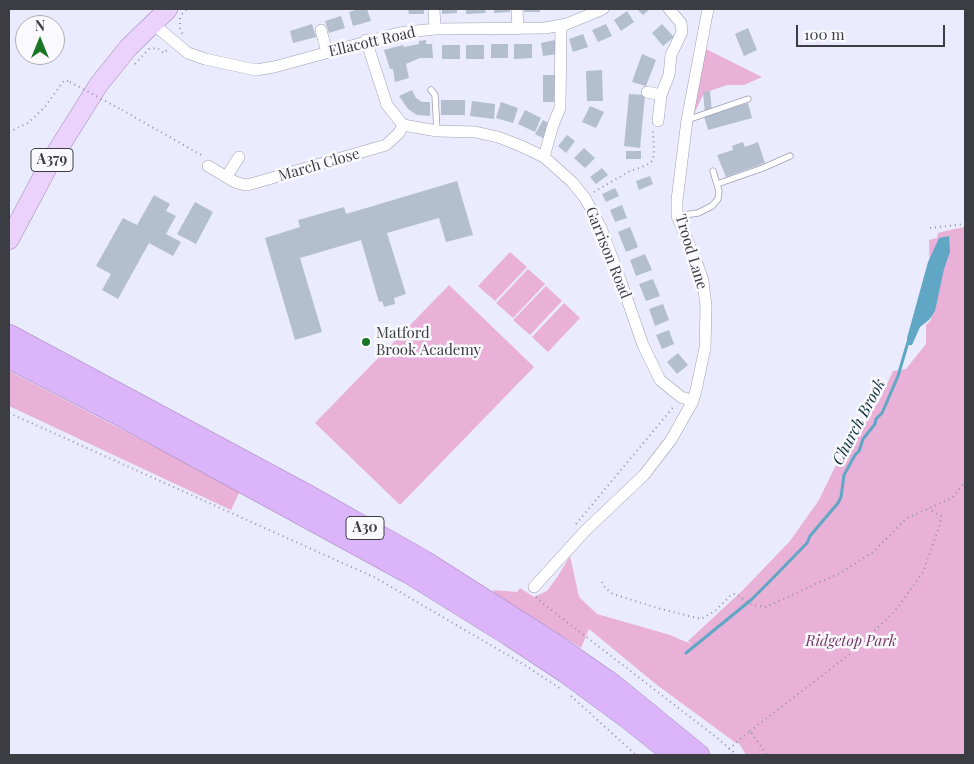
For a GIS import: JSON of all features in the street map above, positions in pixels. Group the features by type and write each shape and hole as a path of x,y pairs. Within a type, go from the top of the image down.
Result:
{"highway":[{"name":"A30","path":"9,335 307,495 424,561 568,653 612,684 699,755"},
{"name":"A30","path":"9,358 121,416 409,573 509,635 564,672 674,755"}],"main road":[{"name":"A379","path":"9,240 52,159 105,76 152,23 168,9"}],"street":[{"path":"434,9 435,29"},
{"path":"517,9 518,29"},
{"name":"Ellacott Road","path":"152,23 188,53 205,59 256,70 274,67 366,40 398,33 435,29 518,29 561,26 603,9"},
{"path":"658,121 661,95 669,75 671,55 682,32 681,23 669,9"},
{"name":"Trood Lane","path":"534,587 585,531 644,475 671,440 693,401 705,348 706,307 703,281 677,216 679,177 687,120 708,9"},
{"path":"544,157 560,108 561,26"},
{"path":"321,30 327,52"},
{"path":"366,40 387,105 403,125"},
{"path":"647,92 661,95"},
{"name":"Garrison Road","path":"403,125 437,131 475,132 521,146 544,157 572,182 586,198 604,236 643,345 660,380 681,397 693,401"},
{"name":"March Close","path":"208,166 235,182 245,185 252,184 374,150 394,140 403,125"},
{"path":"227,176 239,157"}],"lane":[{"path":"431,90 435,95 437,131"},
{"path":"687,120 748,99"},
{"path":"717,184 763,168 790,156"},
{"path":"677,216 698,214 712,206 718,199 720,191 713,171"}],"path":[{"path":"132,66 149,49 157,48 164,53 183,34 179,21 187,9"},
{"path":"9,132 28,123 44,108 66,80 198,152 204,157 205,164 208,166"},
{"path":"102,100 107,94"},
{"path":"586,198 628,172 647,165 652,161 654,154 653,122 658,121"},
{"path":"930,228 965,224"},
{"path":"573,527 681,397"},
{"path":"9,413 376,578 523,664 561,690"},
{"path":"602,582 605,588 613,594 701,619 715,610 732,594 736,594 752,605 766,607 840,573 873,552 908,518 926,508 952,498 965,482"},
{"path":"730,749 750,731 850,654 895,611 923,572 940,524 941,516 926,508"},
{"path":"534,587 534,594 540,602 737,755"},
{"path":"569,694 636,755"},
{"path":"750,731 767,755"}],"green space":[{"path":"704,48 762,77 744,85 727,85 704,93 693,116"},
{"name":"Ridgetop Park","path":"965,227 965,755 746,755 738,742 736,743 657,685 589,629 581,648 494,593 493,590 517,592 520,588 534,597 547,591 570,556 579,597 597,614 670,635 691,644 688,641 743,590 790,541 819,500 836,465 879,401 893,371 906,369 926,344 926,325 931,320 929,240 937,238 938,233"},
{"path":"510,252 527,267 495,301 478,286"},
{"path":"528,269 545,284 513,318 496,303"},
{"path":"449,285 534,367 400,505 315,423"},
{"path":"546,286 562,301 530,335 513,320"},
{"path":"564,303 580,318 548,352 532,337"},
{"path":"9,371 240,491 231,510 9,406"}],"water":[{"path":"949,236 950,252 944,269 935,311 929,320 920,327 912,345 907,345 907,338 928,262 939,238"}],"building":[{"path":"367,9 371,21 353,26 349,12"},
{"path":"408,9 424,9 424,14 409,14"},
{"path":"442,9 457,9 457,13 442,14"},
{"path":"466,9 485,9 486,13 466,14"},
{"path":"494,9 510,9 510,12 494,13"},
{"path":"524,9 540,9 540,12 524,12"},
{"path":"637,9 650,9 643,15"},
{"path":"627,11 634,22 621,31 614,20"},
{"path":"341,16 345,28 329,33 325,21"},
{"path":"312,24 316,37 293,43 290,31"},
{"path":"606,24 612,36 598,42 592,30"},
{"path":"662,24 674,37 663,46 652,33"},
{"path":"748,28 757,50 744,56 735,34"},
{"path":"583,34 588,47 573,52 569,39"},
{"path":"426,40 426,44 432,44 433,58 420,58 406,64 409,78 395,82 393,69 390,69 384,50 403,45 404,47 419,44 419,41"},
{"path":"555,40 557,54 543,56 541,43"},
{"path":"491,44 508,44 508,58 491,58"},
{"path":"514,44 532,44 532,58 514,59"},
{"path":"442,45 460,45 460,59 442,59"},
{"path":"466,45 484,45 484,59 466,59"},
{"path":"642,54 656,60 646,86 632,82"},
{"path":"602,70 603,101 587,101 586,71"},
{"path":"543,75 556,75 556,102 543,102"},
{"path":"412,90 416,98 422,102 430,102 430,116 417,115 408,109 399,96"},
{"path":"710,91 712,112 705,113 703,92"},
{"path":"629,94 645,95 640,148 624,146"},
{"path":"441,100 465,100 465,115 441,115"},
{"path":"472,101 495,104 494,119 470,116"},
{"path":"501,102 518,108 513,123 496,118"},
{"path":"748,103 752,118 708,130 704,116"},
{"path":"590,106 604,112 596,128 582,122"},
{"path":"525,110 541,118 535,132 518,124"},
{"path":"543,120 552,125 545,139 535,134"},
{"path":"567,135 575,141 566,153 558,146"},
{"path":"743,142 745,147 758,142 765,163 726,177 717,155 733,150 732,146"},
{"path":"584,148 595,158 585,168 574,158"},
{"path":"626,151 641,151 641,159 626,159"},
{"path":"602,168 608,175 596,184 590,177"},
{"path":"650,176 653,184 639,190 636,181"},
{"path":"457,181 473,235 446,242 439,218 387,233 406,294 394,298 395,304 384,307 382,301 379,302 361,240 300,258 322,332 295,340 265,238 300,227 298,220 344,207 346,214"},
{"path":"615,188 619,196 606,202 602,194"},
{"path":"154,195 170,204 166,211 176,216 166,234 181,242 173,256 149,243 118,299 102,290 111,274 96,266 123,218 137,225"},
{"path":"195,202 213,212 196,244 177,234"},
{"path":"622,205 627,218 615,222 610,210"},
{"path":"630,227 638,247 626,252 618,232"},
{"path":"645,254 652,270 636,276 630,260"},
{"path":"653,279 660,296 646,301 639,284"},
{"path":"663,304 669,320 655,326 649,309"},
{"path":"669,330 674,344 662,349 656,335"},
{"path":"678,353 688,365 677,374 667,362"}],"waterway":[{"name":"Church Brook","path":"686,653 751,600 807,543 810,536 838,503 841,497 844,475 859,451 863,439 882,413 898,376 908,342"}],"place":[{"name":"Matford Brook Academy","path":"366,342"}]}
